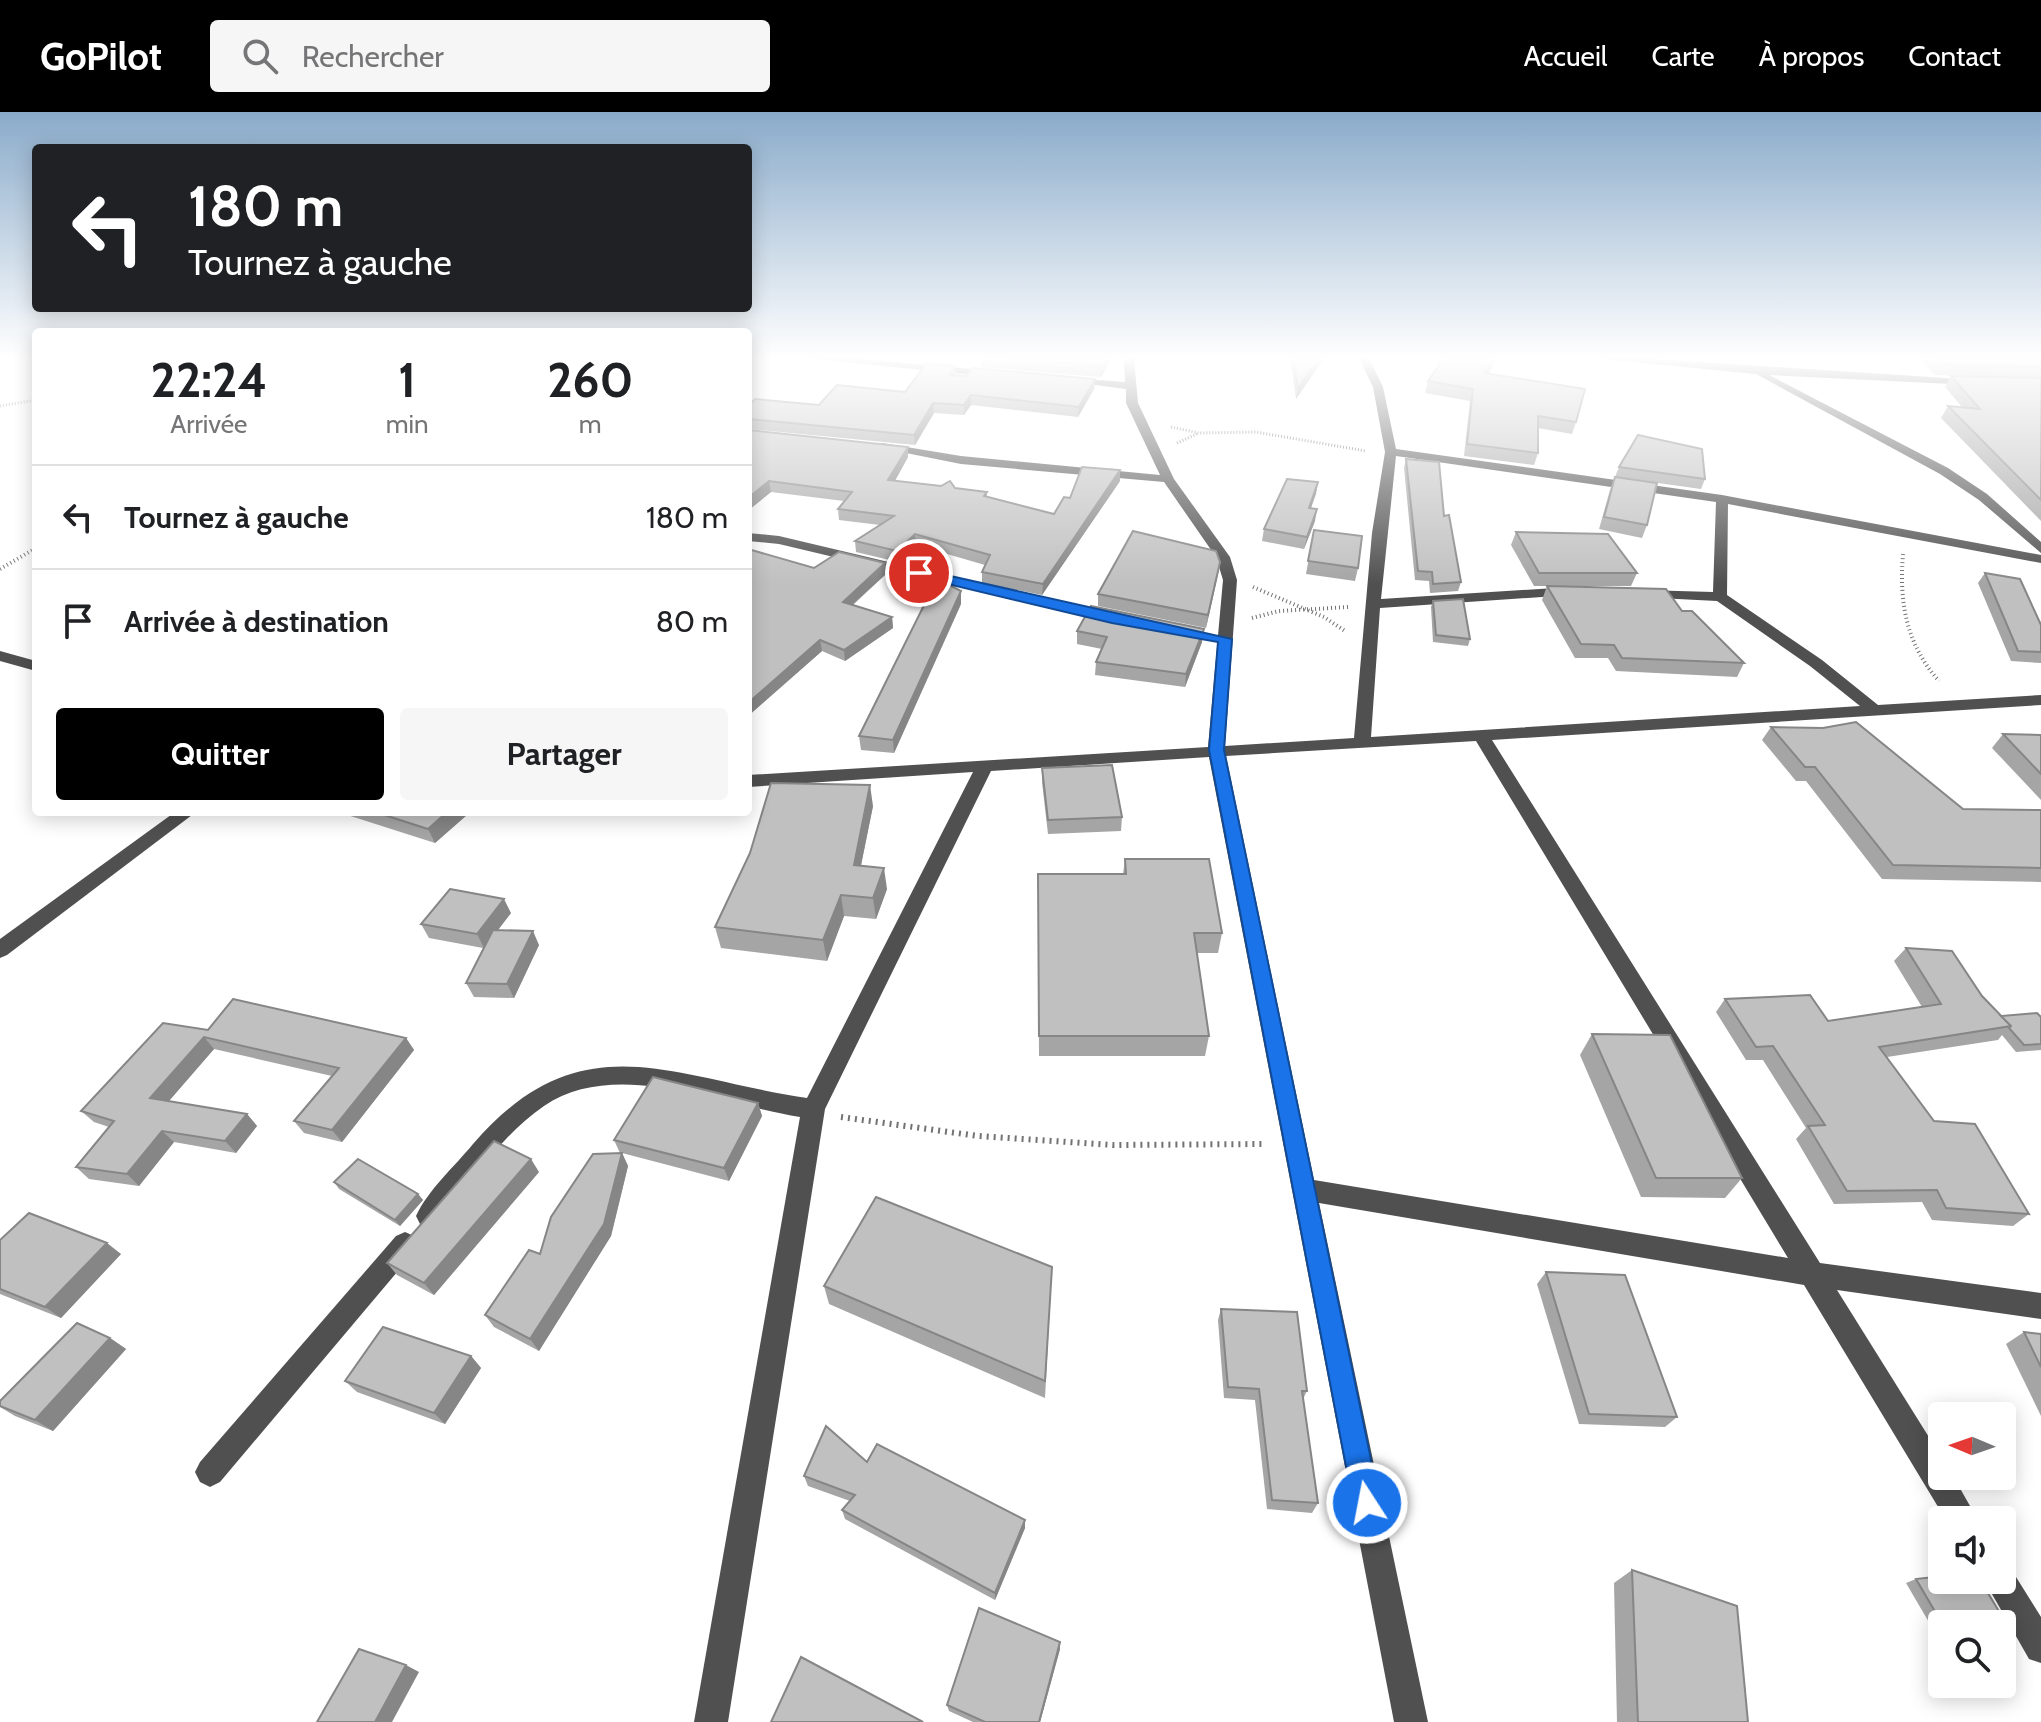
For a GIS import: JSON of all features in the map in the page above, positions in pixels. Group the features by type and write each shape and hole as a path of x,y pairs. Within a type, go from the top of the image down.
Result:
{"street":[{"path":"1146,433 1168,479 1223,557 1230,580 1221,636 1216,750 1411,1722"},
{"path":"1362,741 1376,604 1379,533 1391,452 1387,433"},
{"path":"1872,433 1944,471 1983,497 2041,549"},
{"path":"874,446 961,460 1168,479"},
{"path":"1391,452 1722,499 2041,559"},
{"path":"1720,597 1722,499"},
{"path":"752,537 779,540 1126,621"},
{"path":"1376,604 1580,591"},
{"path":"1628,593 1720,597 1816,663 1874,710"},
{"path":"0,656 32,665"},
{"path":"752,781 2041,700"},
{"path":"1480,733 1954,1506"},
{"path":"711,1722 813,1109 985,765"},
{"path":"0,950 182,816"},
{"path":"210,1472 506,1125 550,1090 599,1077 639,1075 813,1109"},
{"path":"1304,1189 1812,1274 2041,1306"},
{"path":"2009,1594 2041,1647"}],"path":[{"path":"1262,433 1334,447 1391,452"},
{"path":"1905,533 1900,583 1909,637 1927,670 1964,705"},
{"path":"0,569 32,550"},
{"path":"1230,580 1309,609 1371,651"},
{"path":"1221,636 1255,617 1376,604"},
{"path":"813,1109 845,1118 978,1136 1113,1145 1295,1144"}],"building":[{"path":"752,433 908,447 888,480 941,486 950,481 955,488 987,492 984,496 1054,514 1064,497 1070,498 1082,467 1120,470 1043,584 982,572 990,555 915,534 897,551 855,541 894,516 838,509 852,492 769,481 752,495"},
{"path":"1468,433 1538,433 1538,453 1467,444"},
{"path":"1975,433 2041,433 2041,500"},
{"path":"1638,435 1702,449 1705,479 1619,467"},
{"path":"1406,459 1439,462 1444,516 1449,515 1461,582 1433,584 1432,572 1418,571"},
{"path":"1615,477 1657,483 1647,525 1604,517"},
{"path":"1287,479 1318,482 1309,508 1317,509 1307,537 1264,529"},
{"path":"1314,530 1362,536 1358,568 1308,561"},
{"path":"1133,531 1216,551 1220,562 1208,615 1098,594"},
{"path":"1516,532 1608,534 1637,573 1539,573"},
{"path":"752,550 814,568 839,552 885,563 843,602 892,617 844,650 820,640 752,700"},
{"path":"1985,573 2020,579 2041,625 2041,652 2018,651"},
{"path":"937,579 961,591 893,740 859,736"},
{"path":"1547,586 1666,589 1682,611 1692,611 1744,663 1622,658 1614,645 1581,644"},
{"path":"1463,599 1470,639 1436,635 1433,601"},
{"path":"1091,606 1204,629 1186,674 1096,662 1107,637 1077,631"},
{"path":"1856,722 1963,809 2041,810 2041,868 1893,865 1815,767 1805,767 1771,727 1823,728"},
{"path":"2003,734 2041,735 2041,774"},
{"path":"1112,765 1122,817 1048,820 1042,768"},
{"path":"771,783 870,785 854,865 884,868 873,898 841,895 823,940 715,927 750,853"},
{"path":"387,816 443,816 428,829"},
{"path":"1125,859 1209,859 1222,933 1194,933 1209,1036 1039,1036 1038,874 1126,874"},
{"path":"450,889 504,899 477,934 421,924"},
{"path":"493,930 533,931 507,984 466,983"},
{"path":"1906,948 1952,951 1982,996 2011,1026 1879,1047 1934,1121 1975,1124 2029,1214 1946,1208 1937,1190 1847,1191 1808,1126 1825,1125 1773,1046 1756,1047 1725,999 1810,995 1828,1021 1941,1004"},
{"path":"233,999 406,1038 332,1130 294,1121 339,1068 204,1037 150,1098 247,1114 225,1141 162,1131 127,1174 76,1167 114,1121 81,1111 163,1023 208,1030"},
{"path":"2037,1013 2041,1017 2041,1044 2024,1045 2001,1016"},
{"path":"1592,1034 1670,1035 1742,1178 1656,1178"},
{"path":"653,1077 758,1103 724,1168 614,1140"},
{"path":"494,1141 531,1159 424,1283 387,1263"},
{"path":"622,1153 604,1224 530,1339 485,1315 529,1250 540,1254 551,1217 593,1154"},
{"path":"358,1159 418,1194 395,1220 334,1182"},
{"path":"876,1197 1052,1267 1045,1381 824,1286"},
{"path":"29,1213 107,1243 45,1307 0,1289 0,1240"},
{"path":"1546,1272 1625,1275 1677,1417 1589,1414"},
{"path":"1221,1309 1297,1312 1307,1391 1302,1391 1318,1503 1272,1500 1259,1389 1228,1387"},
{"path":"77,1323 110,1338 35,1420 0,1406 0,1401"},
{"path":"383,1327 471,1356 434,1413 345,1381"},
{"path":"2024,1332 2041,1334 2041,1367"},
{"path":"826,1426 867,1462 877,1444 1025,1520 995,1593 842,1510 855,1495 804,1476"},
{"path":"1632,1570 1737,1606 1748,1722 1638,1722"},
{"path":"1928,1578 1928,1594 1988,1594 1998,1610 1934,1610 1916,1579"},
{"path":"979,1608 1060,1642 1039,1722 985,1722 947,1705"},
{"path":"359,1649 406,1665 375,1722 317,1722"},
{"path":"801,1657 923,1722 771,1722"}],"route":[{"path":"919,573 1112,619 1225,639 1216,750 1367,1503"}]}
